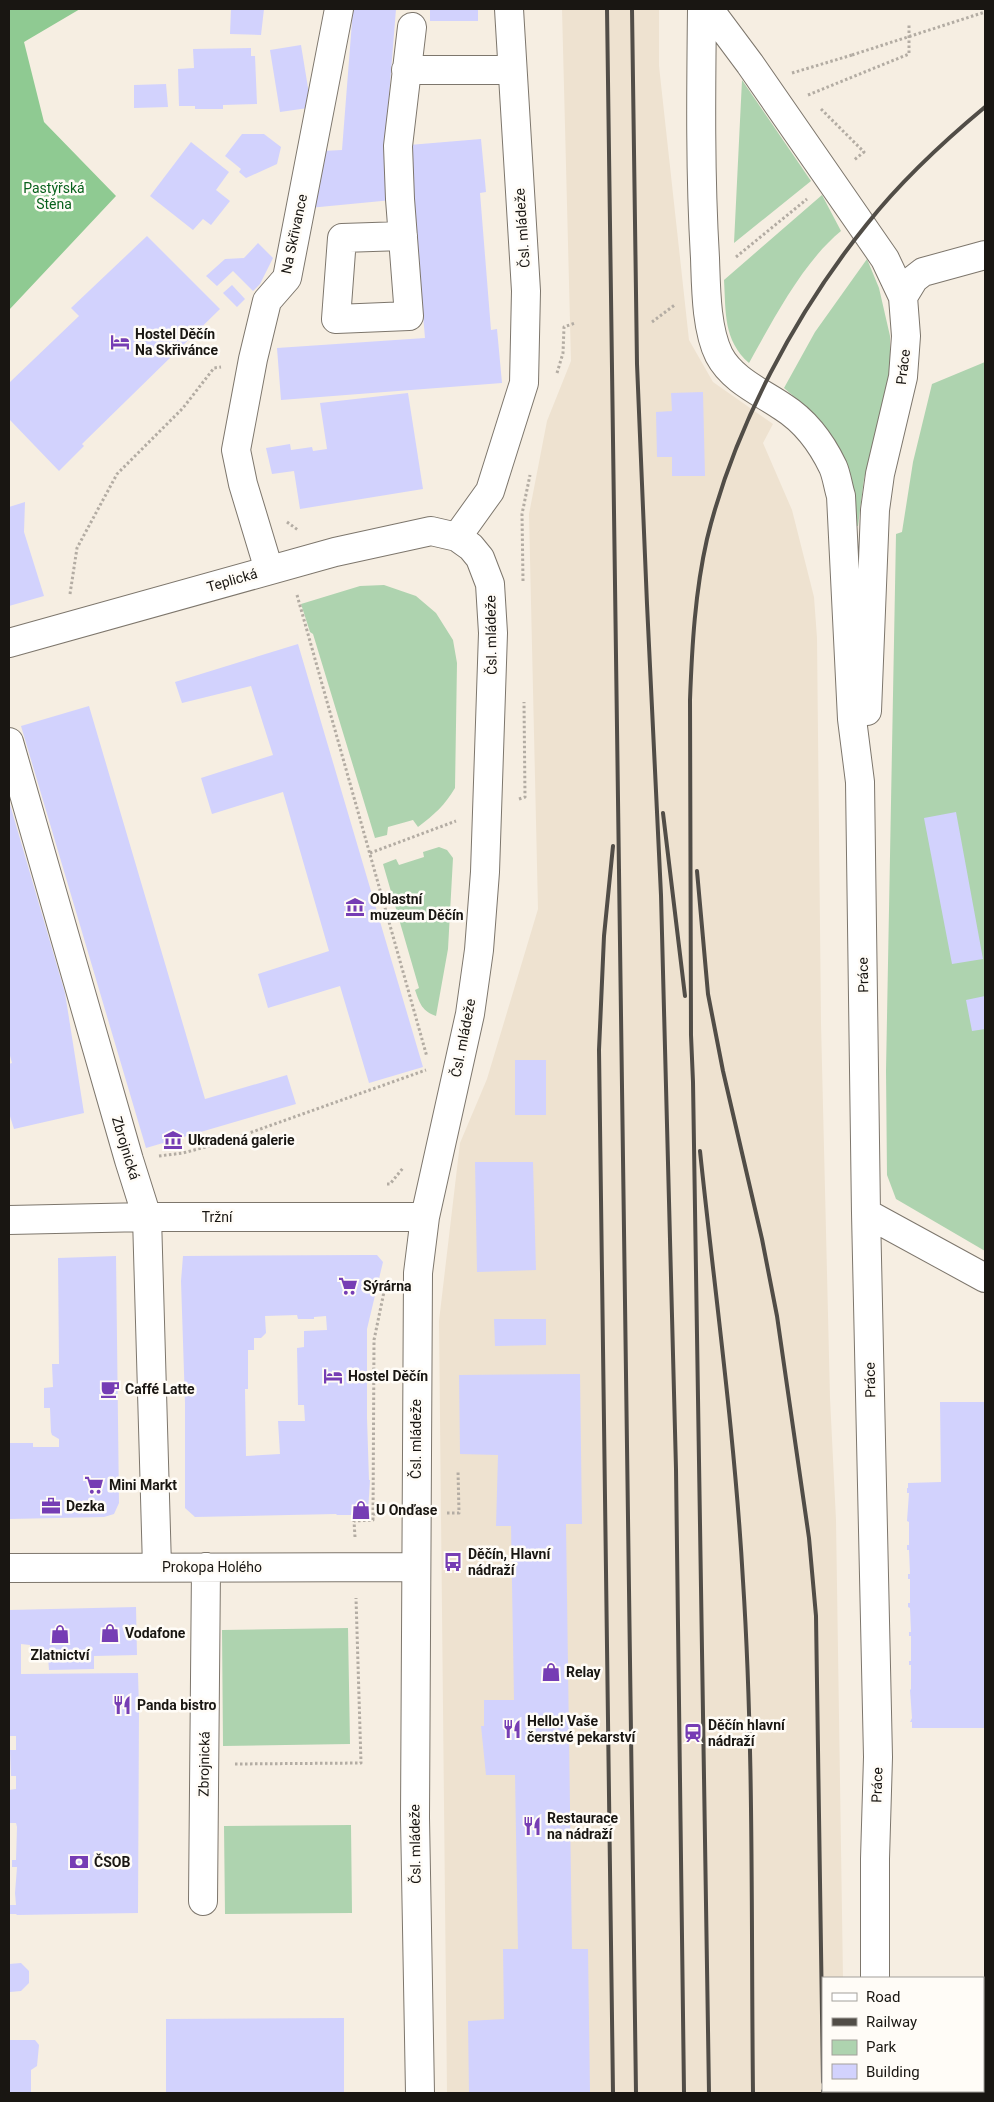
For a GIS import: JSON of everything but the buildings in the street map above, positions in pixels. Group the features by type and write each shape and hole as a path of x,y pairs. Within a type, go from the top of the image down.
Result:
{"street":[{"name":"Na Skřivance","path":"269,570 243,484 236,450 253,359 267,301 287,278 339,9"},
{"name":"Čsl. mládeže","path":"420,2093 414,1818 418,1282 425,1217 470,1014 479,950 483,901 493,633 490,584 480,558 471,547 457,537 490,491 524,383 526,291 509,9"},
{"name":"Práce","path":"702,9 700,181 706,281 712,336 719,356 729,369 748,386 795,415 814,436 834,468 840,496 852,719 860,782 866,1214 878,1756 875,1858 875,1977"},
{"name":"Práce","path":"709,9 750,64 885,259 903,297 906,336 903,377 880,474 876,510 866,729 860,782"},
{"path":"403,236 398,146 412,27"},
{"path":"406,70 512,70"},
{"path":"885,259 907,269 923,272 985,255"},
{"path":"903,297 914,280 923,272"},
{"name":"Teplická","path":"9,642 335,552 431,531 457,537"},
{"name":"Zbrojnická","path":"9,742 147,1217 156,1567"},
{"path":"866,1214 985,1278"},
{"name":"Tržní","path":"9,1220 147,1217 425,1217"},
{"name":"Zbrojnická","path":"203,1901 206,1567"},
{"name":"Prokopa Holého","path":"9,1568 416,1567"}],"path":[{"path":"786,75 985,12"},
{"path":"807,95 909,54 909,24"},
{"path":"652,322 706,281 864,152"},
{"path":"555,378 563,353 564,327 575,323"},
{"path":"64,627 77,548 117,474 183,408 214,368 253,359"},
{"path":"523,582 522,514 531,467"},
{"path":"279,516 301,532"},
{"path":"304,593 295,595 428,1059"},
{"path":"370,853 525,796 524,699"},
{"path":"183,1153 224,1142 431,1068 429,1077"},
{"path":"384,1217 381,1185 390,1184 406,1165"},
{"path":"234,1764 361,1763 354,1521 373,1520 374,1340 386,1282"},
{"path":"444,1513 459,1513 458,1470"},
{"path":"373,1514 380,1514"}],"shaded area":[{"path":"562,9 659,9 659,66 689,340 713,382 773,424 763,443 792,510 814,597 817,638 821,1023 830,1398 836,1520 843,1977 822,1977 822,2092 844,2093 447,2093 439,1321 460,1143 487,1079 538,909 529,514 547,421 571,361"}],"green space":[{"name":"Pastýřská Stěna","path":"9,9 80,9 24,42 44,122 116,196 9,310"},
{"path":"742,80 811,181 734,243"},
{"path":"822,195 841,231 814,259 790,292 749,363 734,345 730,335 727,325 724,280"},
{"path":"867,259 879,288 890,336 890,379 864,479 858,526 855,526 834,441 812,412 784,388 815,332"},
{"path":"985,362 985,1251 896,1199 887,1175 886,1071 896,534 902,532 913,462 932,384"},
{"path":"384,585 416,596 436,613 453,640 457,663 455,788 439,809 418,827 413,820 388,827 387,835 375,838 313,634 310,632 301,604 360,586"},
{"path":"439,847 447,850 453,858 448,949 436,1016 428,1012 418,999 415,990 419,988 383,864 396,859 399,865 424,857 423,852"},
{"path":"348,1628 350,1744 223,1746 222,1630"},
{"path":"351,1825 352,1913 225,1914 224,1826"}],"railway":[{"path":"607,9 636,2093"},
{"path":"632,9 637,364 661,895 676,1469 684,2093"},
{"path":"709,2093 691,1035 690,700 697,599 707,539 733,455 751,414 792,333 841,258 880,208 923,162 985,107"},
{"path":"663,813 685,996"},
{"path":"613,846 604,936 599,1050 613,2093"},
{"path":"697,871 708,994 777,1316 809,1538 816,1616 822,2015"},
{"path":"700,1151 730,1419 747,1645 753,2093"}],"place":[{"name":"Hostel Děčín Na Skřivánce","path":"120,342"},
{"name":"Oblastní muzeum Děčín","path":"355,907"},
{"name":"Ukradená galerie","path":"173,1140"},
{"name":"Sýrárna","path":"348,1286"},
{"name":"Hostel Děčín","path":"333,1376"},
{"name":"Caffé Latte","path":"110,1389"},
{"name":"Mini Markt","path":"94,1485"},
{"name":"Dezka","path":"51,1506"},
{"name":"U Onďase","path":"361,1510"},
{"name":"Děčín, Hlavní nádraží","path":"453,1562"},
{"name":"Vodafone","path":"110,1633"},
{"name":"Zlatnictví","path":"60,1634"},
{"name":"Relay","path":"551,1672"},
{"name":"Panda bistro","path":"122,1705"},
{"name":"Hello! Vaše čerstvé pekarství","path":"512,1729"},
{"name":"Děčín hlavní nádraží","path":"693,1733"},
{"name":"Restaurace na nádraží","path":"532,1826"},
{"name":"ČSOB","path":"79,1862"}]}
